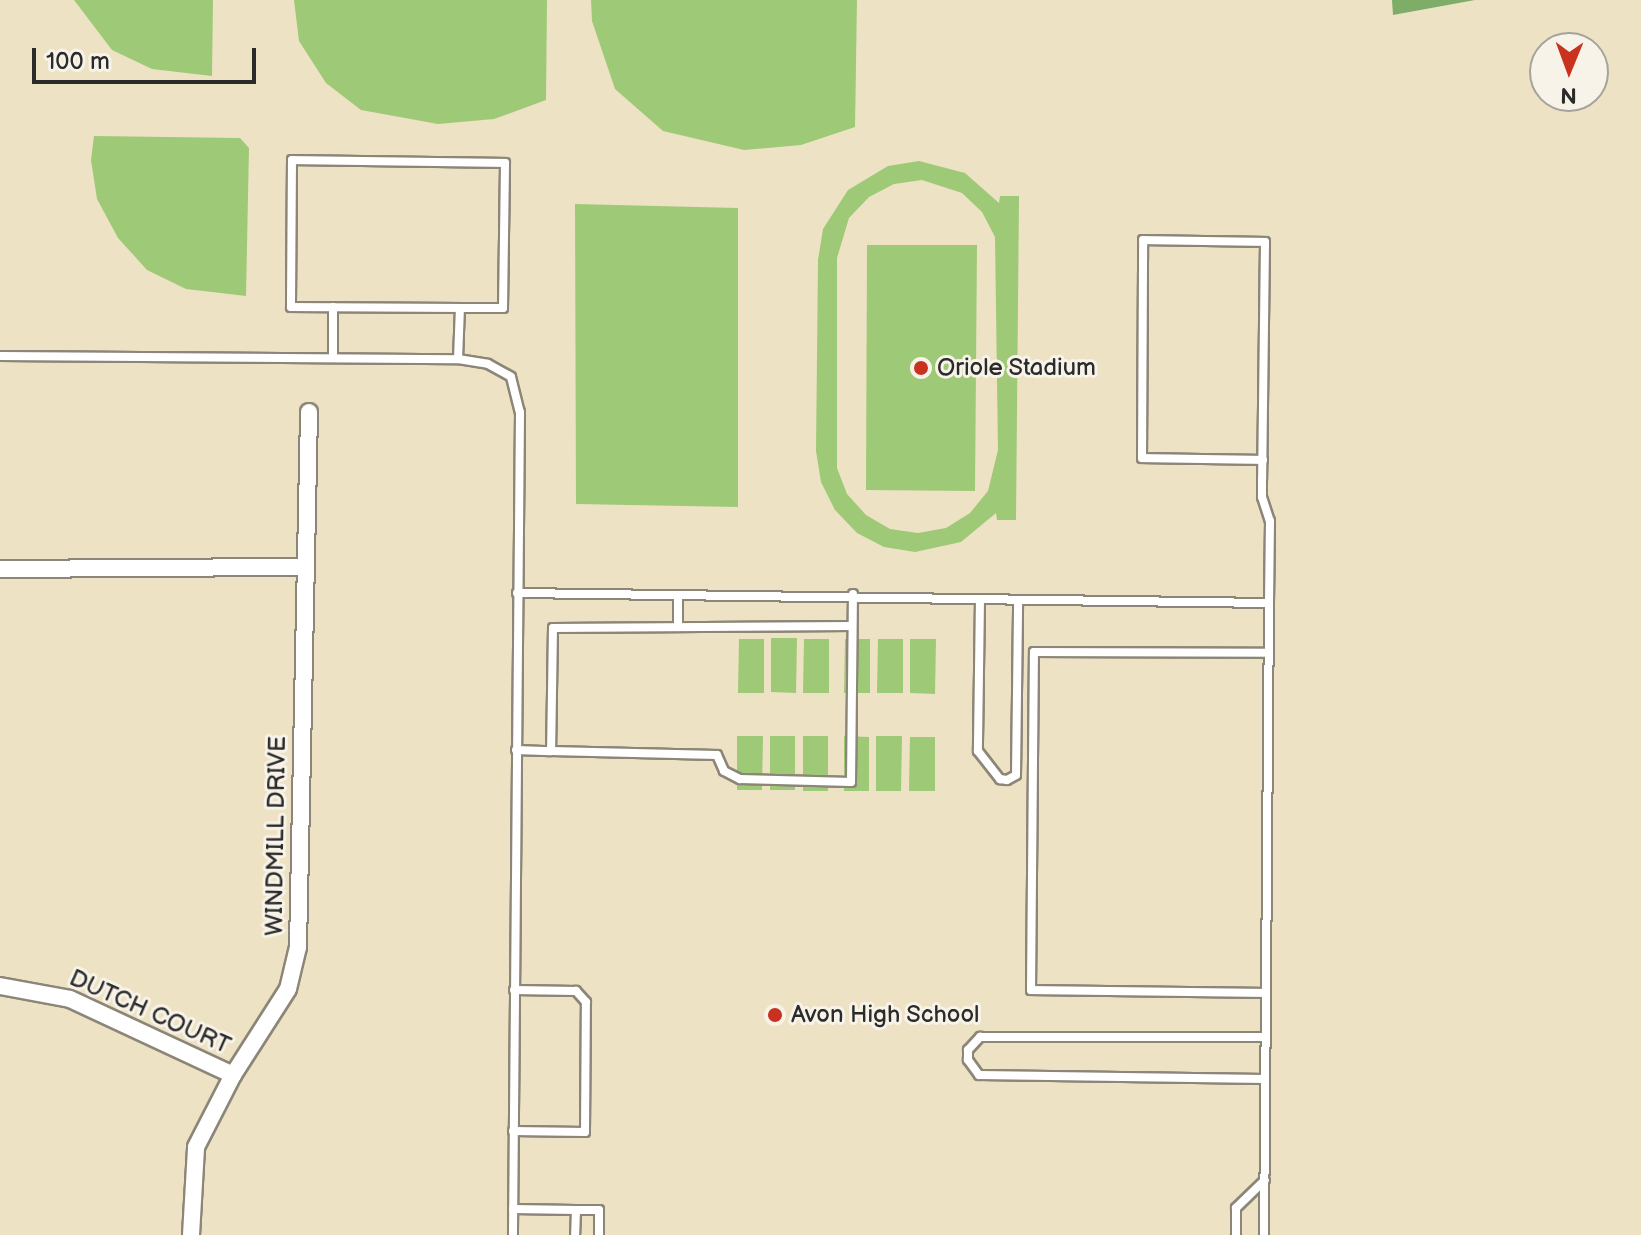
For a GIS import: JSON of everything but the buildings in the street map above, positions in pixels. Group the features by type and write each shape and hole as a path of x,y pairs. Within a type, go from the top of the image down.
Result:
{"street":[{"name":"WINDMILL DRIVE","path":"191,1235 196,1147 233,1075 288,989 298,947 309,412"},
{"path":"0,569 304,567"},
{"name":"DUTCH COURT","path":"0,986 70,999 233,1075"}],"lane":[{"path":"292,160 505,163 503,308 460,308 291,307 292,160"},
{"path":"1263,460 1142,458 1143,240 1265,242 1263,460 1262,497 1272,540 1264,1235"},
{"path":"333,307 333,358"},
{"path":"458,359 460,308"},
{"path":"0,356 458,359 502,370 518,393 513,1235"},
{"path":"517,593 853,594 1018,600 1269,603"},
{"path":"516,750 717,755 724,771 740,779 851,782 853,594"},
{"path":"678,595 678,626"},
{"path":"980,599 978,751 1000,779 1007,780 1016,775 1018,600"},
{"path":"551,751 553,628 852,626"},
{"path":"1266,993 1031,990 1034,652 1269,653"},
{"path":"513,1131 585,1132 586,1017 583,995 548,990 514,990"},
{"path":"1265,1079 979,1075 968,1060 968,1050 980,1037 1266,1037"},
{"path":"1236,1235 1236,1208 1265,1180"},
{"path":"513,1209 599,1210 599,1235"},
{"path":"575,1235 576,1210"}],"green space":[{"path":"74,0 213,0 212,76 152,69 112,50"},
{"path":"294,0 547,0 546,100 494,119 438,124 361,110 326,83 299,41"},
{"path":"591,0 857,0 855,127 801,145 744,150 663,131 615,89 592,21"},
{"path":"1392,0 1475,0 1393,15"},
{"path":"94,136 240,138 249,148 246,296 186,289 147,270 118,238 97,199 91,160"},
{"path":"919,161 965,173 999,203 1000,196 1019,196 1016,520 997,520 996,513 961,542 915,552 884,547 857,533 835,510 821,482 816,451 818,260 823,229 848,190 888,166","holes":["922,180 962,193 982,212 995,237 998,450 988,491 970,513 946,528 918,533 890,529 866,515 847,494 837,468 837,258 849,218 869,197 894,184"]},
{"path":"575,204 738,208 738,507 576,504"},
{"name":"Oriole Stadium","path":"867,245 977,245 975,491 866,490"},
{"path":"771,638 797,638 796,693 771,692"},
{"path":"739,639 764,639 764,693 738,693"},
{"path":"804,639 829,639 829,693 803,693"},
{"path":"845,639 870,639 870,693 844,693"},
{"path":"878,639 903,639 903,693 877,693"},
{"path":"910,639 936,639 935,694 910,693"},
{"path":"737,736 763,736 762,790 737,790"},
{"path":"770,736 795,736 795,790 770,790"},
{"path":"803,736 828,736 828,791 803,791"},
{"path":"844,736 869,737 869,791 844,791"},
{"path":"876,736 902,736 901,791 876,791"},
{"path":"910,737 935,737 935,791 909,791"}],"place":[{"name":"Oriole Stadium","path":"921,368"},
{"name":"Avon High School","path":"775,1015"}]}
